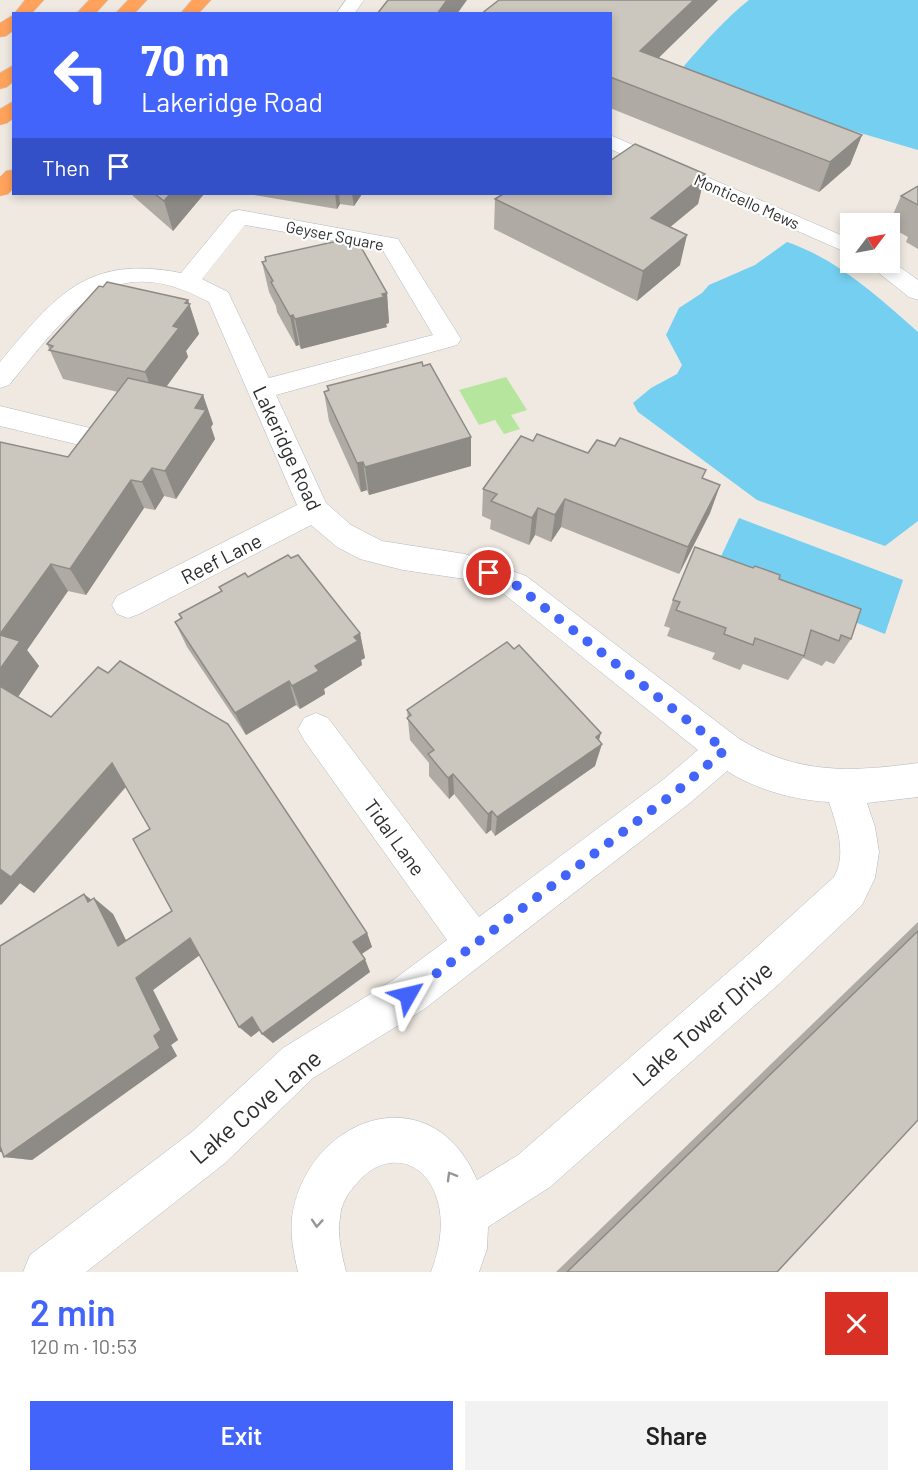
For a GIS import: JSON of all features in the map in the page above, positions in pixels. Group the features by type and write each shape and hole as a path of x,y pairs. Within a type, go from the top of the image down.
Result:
{"highway":[{"path":"23,12 35,0"},
{"path":"86,12 99,0"},
{"path":"125,12 138,0"},
{"path":"190,12 202,0"},
{"path":"0,32 12,22"},
{"path":"0,83 12,74"},
{"path":"0,118 12,109"},
{"path":"0,189 12,178"}],"street":[{"path":"346,12 355,0"},
{"name":"Monticello Mews","path":"612,142 840,243"},
{"name":"Geyser Square","path":"187,282 239,217 390,244 448,339 260,390"},
{"path":"892,273 918,292"},
{"name":"Lakeridge Road","path":"0,379 67,302 80,293 120,278 149,275 205,288 219,297 314,510 334,530 370,550 412,560 460,566 489,573 516,585 725,750 752,768 817,786 843,787 918,780"},
{"path":"0,416 84,436"},
{"name":"Reef Lane","path":"128,605 314,510"},
{"name":"Tidal Lane","path":"316,729 475,945"},
{"name":"Lake Cove Lane","path":"47,1272 209,1147 298,1063 408,995 677,791 725,750"},
{"name":"Lake Tower Drive","path":"465,1215 534,1171 764,969 848,891 855,880 861,856 843,787"},
{"path":"322,1272 316,1244 316,1215 325,1188 340,1165 359,1149 381,1141 404,1140 426,1149 444,1165 457,1187 465,1215 463,1246 455,1272"}],"green space":[{"path":"506,377 527,410 511,415 520,429 504,434 495,420 479,425 459,390"}],"water":[{"path":"749,0 918,0 918,150 806,117 685,72 684,66 699,49"},
{"path":"787,242 840,268 840,273 846,273 873,293 918,332 918,521 885,546 757,500 638,412 633,403 651,388 677,374 682,365 666,335 679,308 702,293 709,285 755,265"},
{"path":"739,518 903,580 885,634 716,567"}],"building":[{"path":"388,0 447,0 438,12 379,12"},
{"path":"499,0 694,0 640,51 862,135 830,162 612,78 612,12 484,12"},
{"path":"635,144 705,174 651,218 687,235 643,271 495,199 501,195 612,195 612,160"},
{"path":"918,186 918,205 901,196"},
{"path":"156,195 169,195 164,201"},
{"path":"351,238 353,241 357,240 387,293 382,294 384,297 295,319 293,315 290,316 262,262 266,261 265,257"},
{"path":"107,282 188,300 185,303 190,304 173,326 179,328 145,372 49,350 53,346 47,344 99,286 103,287"},
{"path":"422,362 423,366 430,364 471,437 365,467 363,462 357,463 324,392 329,390 327,386"},
{"path":"128,378 203,395 195,408 206,410 165,471 152,468 142,482 131,480 70,569 51,564 0,634 0,442 68,457"},
{"path":"537,434 588,453 597,440 615,446 620,438 706,470 702,478 720,485 688,547 565,499 555,515 538,508 532,518 491,501 497,494 483,489 521,436 533,441"},
{"path":"695,547 780,575 779,579 861,609 851,639 841,635 839,641 811,630 804,656 755,638 753,645 724,634 726,628 676,610 680,602 673,600"},
{"path":"288,555 291,558 298,555 360,633 354,637 358,641 315,666 319,671 292,686 289,681 235,713 175,622 182,618 179,614 222,591 219,587 245,573 248,577"},
{"path":"0,635 20,641 0,669"},
{"path":"507,642 514,649 519,645 601,733 596,737 602,744 497,817 492,811 488,814 453,774 448,778 428,754 434,750 407,718 411,715 407,710"},
{"path":"120,661 228,724 367,933 353,942 365,959 262,1034 252,1017 239,1027 190,938 136,978 161,1030 154,1036 160,1048 4,1157 0,1146 0,946 84,894 88,902 94,898 118,946 172,911 133,839 150,829 112,763 11,877 0,869 0,686 51,717 98,667 108,673"},
{"path":"918,931 918,1120 777,1272 567,1272"}],"route":[{"path":"408,995 677,791 725,750 516,585 489,573"}]}
